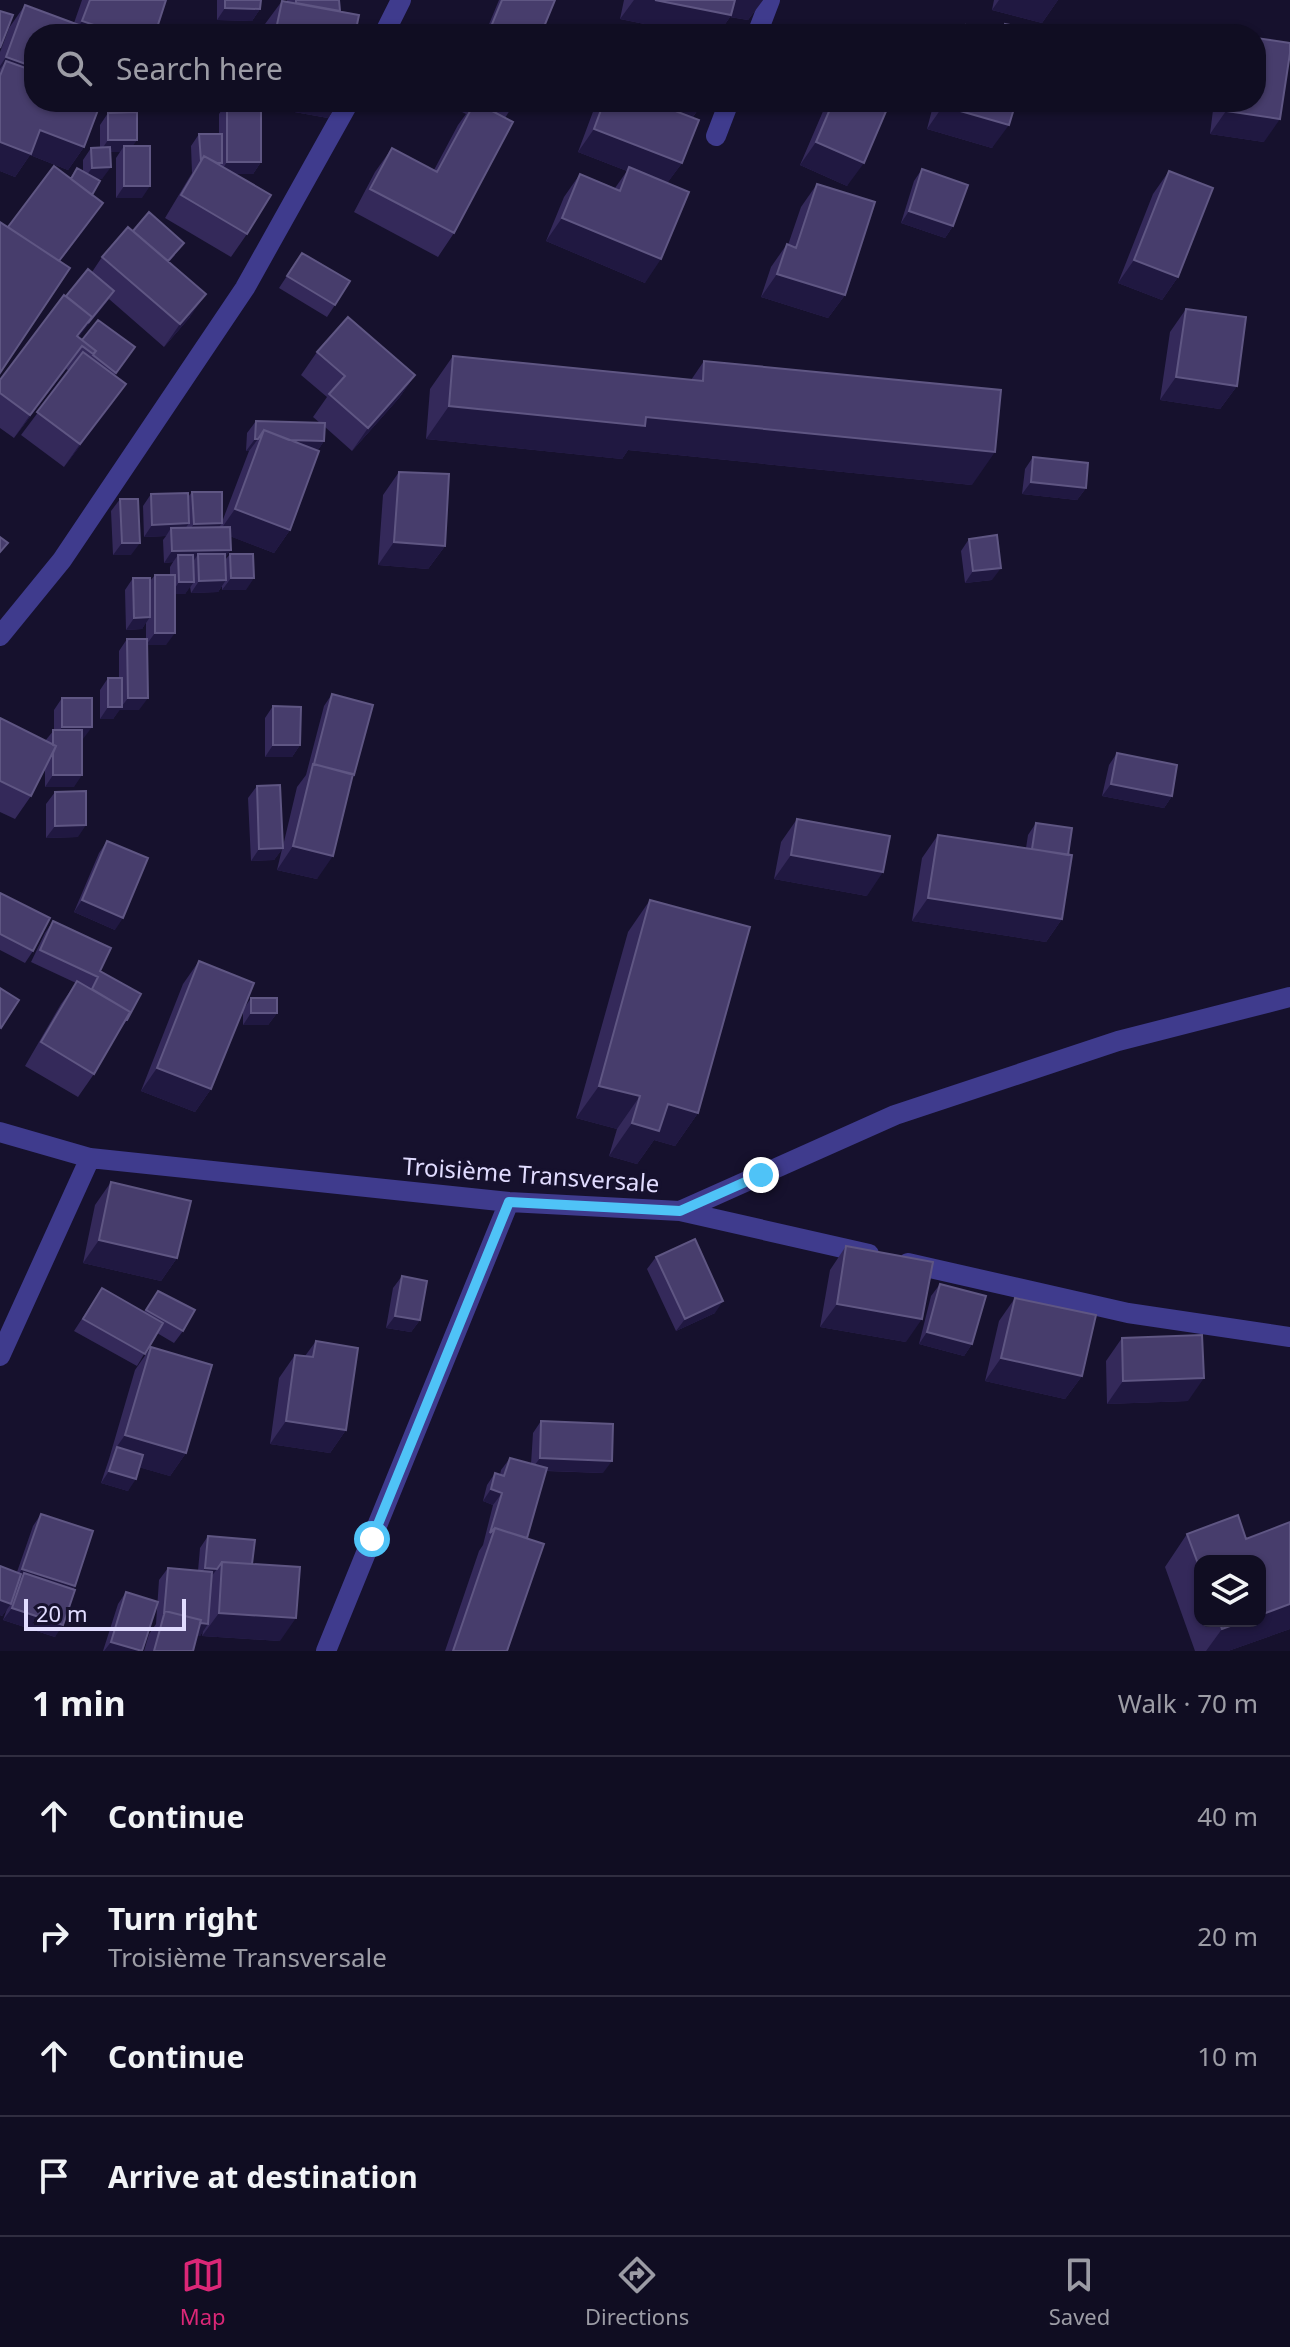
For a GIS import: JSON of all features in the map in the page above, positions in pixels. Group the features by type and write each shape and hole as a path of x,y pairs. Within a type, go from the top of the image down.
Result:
{"street":[{"path":"389,24 401,0"},
{"path":"761,24 770,0"},
{"path":"0,636 62,560 245,288 343,112"},
{"path":"716,136 725,112"},
{"path":"680,1211 895,1115 1118,1041 1290,997"},
{"name":"Troisième Transversale","path":"0,1132 90,1158 509,1202 680,1211 1128,1313 1290,1337"},
{"path":"0,1356 90,1158"},
{"path":"326,1651 509,1202"}],"building":[{"path":"90,0 166,0 158,24 91,24 82,21"},
{"path":"225,0 261,0 260,9 225,8"},
{"path":"296,0 339,0 340,11 296,3"},
{"path":"502,0 555,0 545,24 492,24"},
{"path":"655,0 735,0 731,15"},
{"path":"282,1 359,15 357,24 277,24"},
{"path":"25,5 76,24 24,24 24,63 6,57"},
{"path":"0,11 13,15 0,48"},
{"path":"1266,39 1290,43 1280,119 1233,112 1266,112"},
{"path":"6,61 24,67 24,112 97,112 84,147 40,130 31,154 0,142 0,76"},
{"path":"137,112 137,140 108,140 108,113"},
{"path":"227,112 261,112 261,162 227,162"},
{"path":"470,112 494,112 513,122 454,233 370,189 392,148 437,172"},
{"path":"600,112 678,112 699,120 682,163 594,129"},
{"path":"829,112 886,112 864,163 816,142"},
{"path":"964,112 1013,112 1009,125"},
{"path":"199,134 222,134 222,163 204,156 201,161"},
{"path":"124,146 150,146 150,186 124,186"},
{"path":"110,147 111,167 92,168 91,148"},
{"path":"204,156 271,195 247,234 181,195"},
{"path":"54,166 103,203 59,261 8,227"},
{"path":"629,167 689,192 661,259 562,218 580,174 620,191"},
{"path":"77,168 100,181 92,195 71,179"},
{"path":"922,169 968,185 953,226 909,211"},
{"path":"1169,171 1213,188 1178,277 1134,260"},
{"path":"817,184 875,202 845,295 777,274 787,244 796,248"},
{"path":"149,212 184,243 168,261 133,231"},
{"path":"0,222 70,268 0,373"},
{"path":"128,227 206,294 180,324 102,257"},
{"path":"302,253 350,281 335,305 287,276"},
{"path":"88,269 114,291 88,323 92,317 66,296"},
{"path":"64,295 92,317 77,336 96,351 93,354 82,346 30,415 0,393 0,380"},
{"path":"1186,309 1246,317 1237,386 1176,377"},
{"path":"348,317 415,375 368,428 329,394 345,376 317,352"},
{"path":"98,320 135,347 116,373 93,355 96,351 82,340"},
{"path":"83,352 126,384 80,444 37,412"},
{"path":"453,356 703,381 704,361 1001,390 995,452 646,417 645,426 449,406"},
{"path":"256,421 325,423 324,441 289,440 264,430 255,439"},
{"path":"264,430 319,451 290,530 235,509"},
{"path":"1033,457 1088,463 1086,488 1031,482"},
{"path":"399,472 449,474 445,546 394,542"},
{"path":"192,492 222,492 222,523 194,524"},
{"path":"188,493 189,523 152,525 151,494"},
{"path":"120,499 138,499 140,543 122,543"},
{"path":"230,527 231,550 172,551 171,528"},
{"path":"997,535 1001,568 973,571 969,539"},
{"path":"0,537 8,543 0,552"},
{"path":"198,554 225,554 226,580 199,581"},
{"path":"230,554 253,554 254,578 231,578"},
{"path":"178,555 193,555 194,582 179,582"},
{"path":"155,575 175,575 175,633 155,633"},
{"path":"133,578 150,578 150,617 134,618"},
{"path":"127,639 147,639 148,698 128,698"},
{"path":"108,678 122,678 122,707 108,707"},
{"path":"332,694 373,705 354,775 314,764"},
{"path":"62,698 92,698 92,727 62,727"},
{"path":"273,706 301,707 300,745 273,745"},
{"path":"0,718 56,746 31,796 0,781"},
{"path":"53,730 82,730 82,775 53,775 56,746 53,745"},
{"path":"1117,753 1177,765 1172,796 1111,784"},
{"path":"313,764 353,774 333,856 293,846"},
{"path":"280,785 283,848 259,849 257,786"},
{"path":"86,791 86,825 55,826 55,792"},
{"path":"797,819 890,836 883,872 791,855"},
{"path":"1036,823 1072,828 1068,855 1032,849"},
{"path":"938,835 1072,855 1062,919 928,898"},
{"path":"107,841 148,858 123,918 82,900"},
{"path":"0,893 50,918 33,951 0,934"},
{"path":"650,900 750,927 698,1113 668,1104 659,1131 632,1123 640,1096 599,1086"},
{"path":"53,921 111,948 100,971 141,994 127,1020 130,1012 92,989 98,977 40,950"},
{"path":"199,961 254,983 211,1089 157,1068"},
{"path":"77,981 130,1012 94,1074 41,1042"},
{"path":"0,988 19,1000 1,1028 0,1027"},
{"path":"251,998 277,998 277,1013 251,1013"},
{"path":"111,1182 191,1201 177,1258 99,1240"},
{"path":"695,1239 723,1301 685,1319 656,1257"},
{"path":"846,1246 933,1262 922,1319 837,1304"},
{"path":"402,1276 427,1281 420,1320 395,1316"},
{"path":"940,1284 986,1296 972,1344 927,1332"},
{"path":"102,1288 163,1323 145,1354 83,1319"},
{"path":"158,1291 195,1310 183,1331 146,1310"},
{"path":"1015,1298 1096,1315 1082,1376 1001,1358"},
{"path":"1202,1335 1204,1378 1123,1381 1122,1338"},
{"path":"316,1341 358,1348 346,1430 286,1421 295,1355 313,1357"},
{"path":"151,1347 212,1365 186,1453 125,1435"},
{"path":"541,1421 613,1424 612,1461 540,1458"},
{"path":"117,1447 143,1455 136,1479 109,1471"},
{"path":"510,1458 547,1468 527,1538 495,1528 490,1533 502,1493 491,1489 495,1473 504,1476"},
{"path":"41,1514 93,1531 75,1586 22,1569"},
{"path":"1238,1515 1246,1539 1290,1522 1290,1604 1266,1613 1266,1555 1195,1555 1187,1534"},
{"path":"495,1528 544,1544 507,1651 453,1651"},
{"path":"208,1536 255,1540 252,1564 222,1562 217,1569 205,1568"},
{"path":"222,1562 300,1567 296,1618 219,1613"},
{"path":"0,1566 21,1574 11,1604 0,1600"},
{"path":"168,1568 212,1572 208,1624 165,1611 164,1614"},
{"path":"24,1573 75,1590 63,1625 12,1608"},
{"path":"126,1592 158,1602 142,1651 111,1642"},
{"path":"165,1611 201,1620 193,1651 154,1651"}],"route":[{"path":"372,1539 509,1202 680,1211 761,1175"}]}
